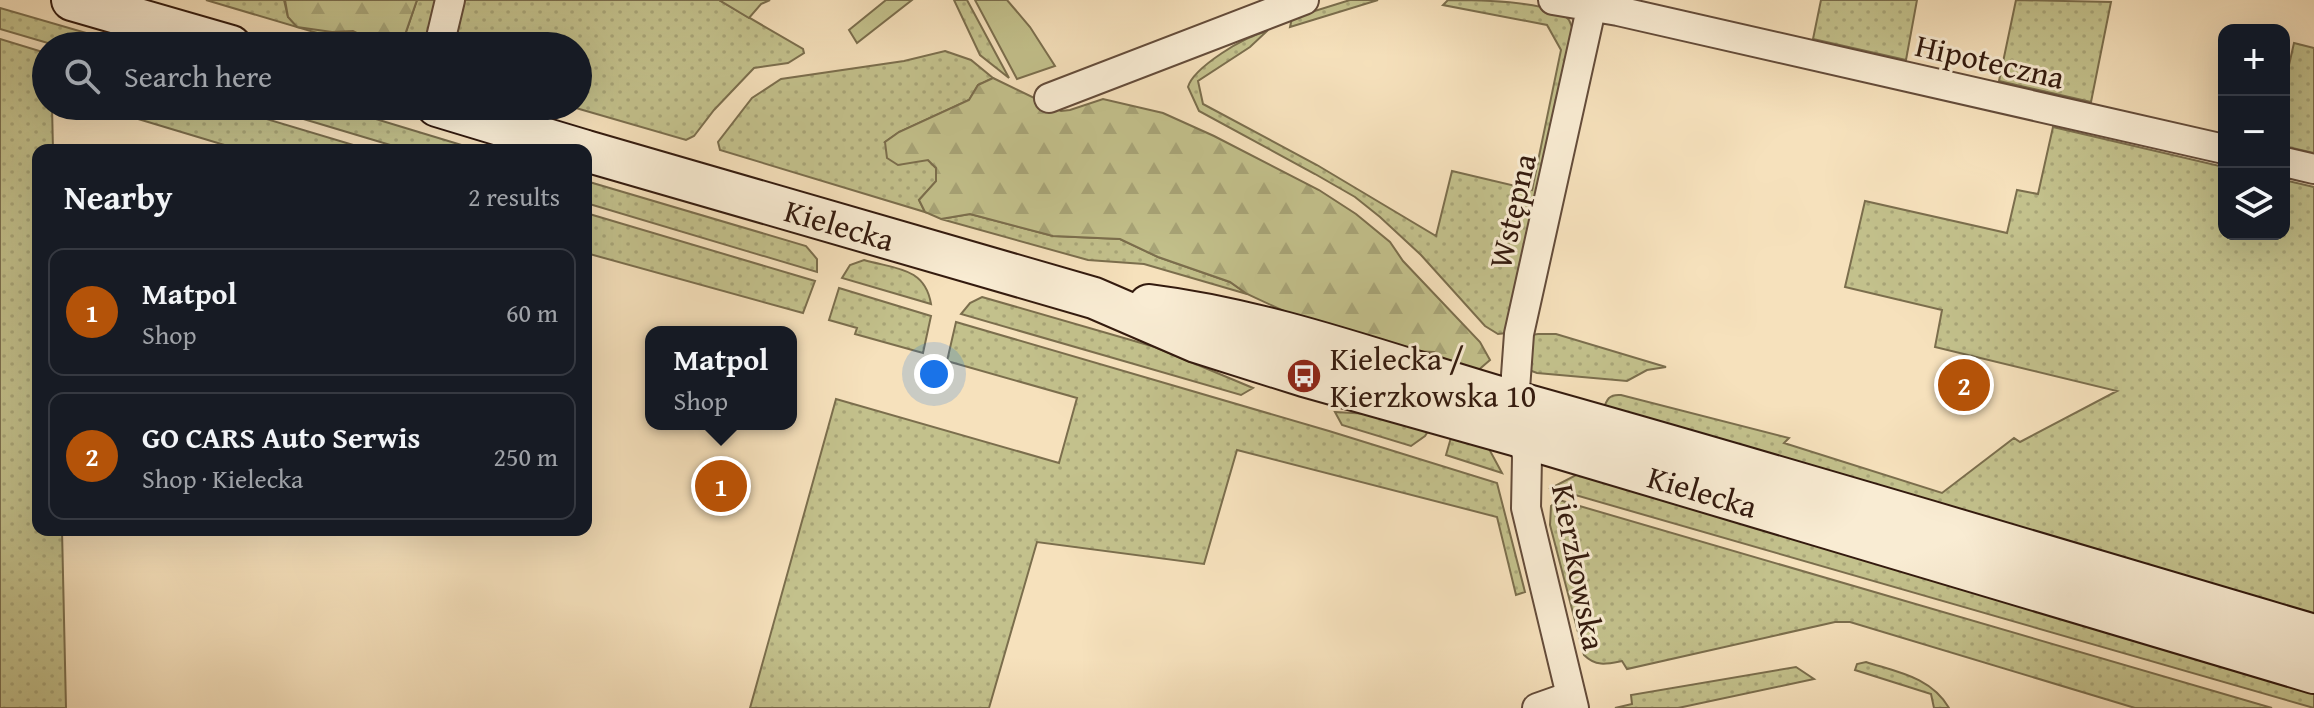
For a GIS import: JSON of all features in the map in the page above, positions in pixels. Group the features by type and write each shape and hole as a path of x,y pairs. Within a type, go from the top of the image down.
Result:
{"main road":[{"path":"72,0 183,32"},
{"name":"Kielecka","path":"484,120 564,144"},
{"name":"Kielecka","path":"592,152 1094,298 1186,310 1325,345 1520,420 2314,673"},
{"name":"Kielecka","path":"1520,420 1699,452 2314,635"}],"street":[{"path":"442,32 450,0"},
{"path":"1049,98 1304,0"},
{"name":"Hipoteczna","path":"1553,0 1592,4 2218,148"},
{"name":"Wstępna","path":"1520,420 1519,334 1592,4"},
{"path":"2290,163 2314,169"},
{"name":"Kierzkowska","path":"1520,420 1526,508 1572,702"},
{"path":"1537,708 1572,702"}],"green space":[{"path":"206,0 284,0 288,17 332,32 314,32"},
{"path":"285,0 417,0 406,32 332,32 297,27 288,17"},
{"path":"417,0 437,0 427,32 406,32"},
{"path":"462,0 719,0 803,49 804,53 788,63 754,68 694,136 686,140 592,113 592,32 453,32"},
{"path":"719,0 770,0 761,4 749,18"},
{"path":"886,0 912,0 857,43 849,30"},
{"path":"954,0 967,0 1009,78 980,55"},
{"path":"975,0 1007,0 1030,27 1055,66 1017,79"},
{"path":"1350,0 1378,0 1290,27 1292,18"},
{"path":"1448,0 1512,2 1547,8 1569,20 1574,32 1506,333 1498,334 1485,326 1421,255 1355,197 1199,111 1188,87 1199,71 1221,54 1246,39 1266,32 1250,47 1198,81 1203,104 1317,165 1436,236 1452,171 1532,190 1561,50 1547,25 1443,5"},
{"path":"1821,0 1917,0 1906,60 1813,39"},
{"path":"2016,0 2111,2 2091,102 1999,81"},
{"path":"0,8 83,32 32,32 32,38 0,29"},
{"path":"0,39 32,49 32,120 52,120 53,144 32,144 32,536 62,536 66,708 0,708"},
{"path":"2294,43 2314,48 2314,153 2290,147 2290,61"},
{"path":"945,51 971,60 993,78 978,85 969,100 899,132 885,142 928,160 936,168 937,181 919,200 925,212 720,150 718,142 752,98 781,79 904,61"},
{"path":"993,78 1061,111 1103,99 1163,113 1319,190 1356,214 1390,242 1403,261 1480,342 1490,360 1475,373 1465,372 1434,352 1413,351 1321,328 1247,294 1230,282 1158,257 1120,239 1053,236 970,214 941,219 925,212 919,200 936,181 936,168 928,160 898,165 887,158 885,142 899,132 969,100 978,85"},
{"path":"141,120 270,120 350,144 221,144"},
{"path":"307,120 379,120 458,144 387,144"},
{"path":"2053,127 2218,166 2218,240 2290,240 2290,181 2314,187 2314,616 1603,410 1609,398 1621,395 1789,438 1784,443 1942,493 2014,438 2020,442 2117,391 1935,347 1942,310 1845,287 1865,201 2007,233 2017,190 2038,194"},
{"path":"592,183 806,246 817,259 817,272 592,205"},
{"path":"970,214 1053,236 1120,239 1158,257 1230,282 1247,294 1144,264 1088,260 941,219"},
{"path":"592,215 815,281 803,313 592,255"},
{"path":"864,260 915,276 928,292 931,304 842,278 850,265"},
{"path":"839,288 931,316 923,353 855,334 857,328 829,320"},
{"path":"982,297 1155,347 1253,388 1241,395 961,314 970,303"},
{"path":"956,322 1497,483 1525,592 1516,595 1497,517 1237,450 1204,564 1037,542 989,708 750,708 836,399 1059,463 1077,398 947,361"},
{"path":"1556,334 1666,367 1647,370 1627,381 1537,373 1529,370 1531,335"},
{"path":"1335,412 1388,415 1430,428 1411,446 1342,425"},
{"path":"1452,434 1488,447 1502,473 1446,455"},
{"path":"1578,474 2314,686 2314,708 1551,488"},
{"path":"1559,500 2272,708 2135,708 1850,622 1835,622 1627,669 1622,661 1597,663 1584,655 1550,525 1551,506"},
{"path":"1866,662 1923,682 1949,708 1934,708 1931,694 1855,670 1857,664"},
{"path":"1796,667 1814,679 1678,708 1615,708 1632,704 1631,695"}],"place":[{"name":"Kielecka / Kierzkowska 10","path":"1304,376"},
{"name":"GO CARS Auto Serwis","path":"1964,385"},
{"name":"Matpol","path":"721,486"}]}
